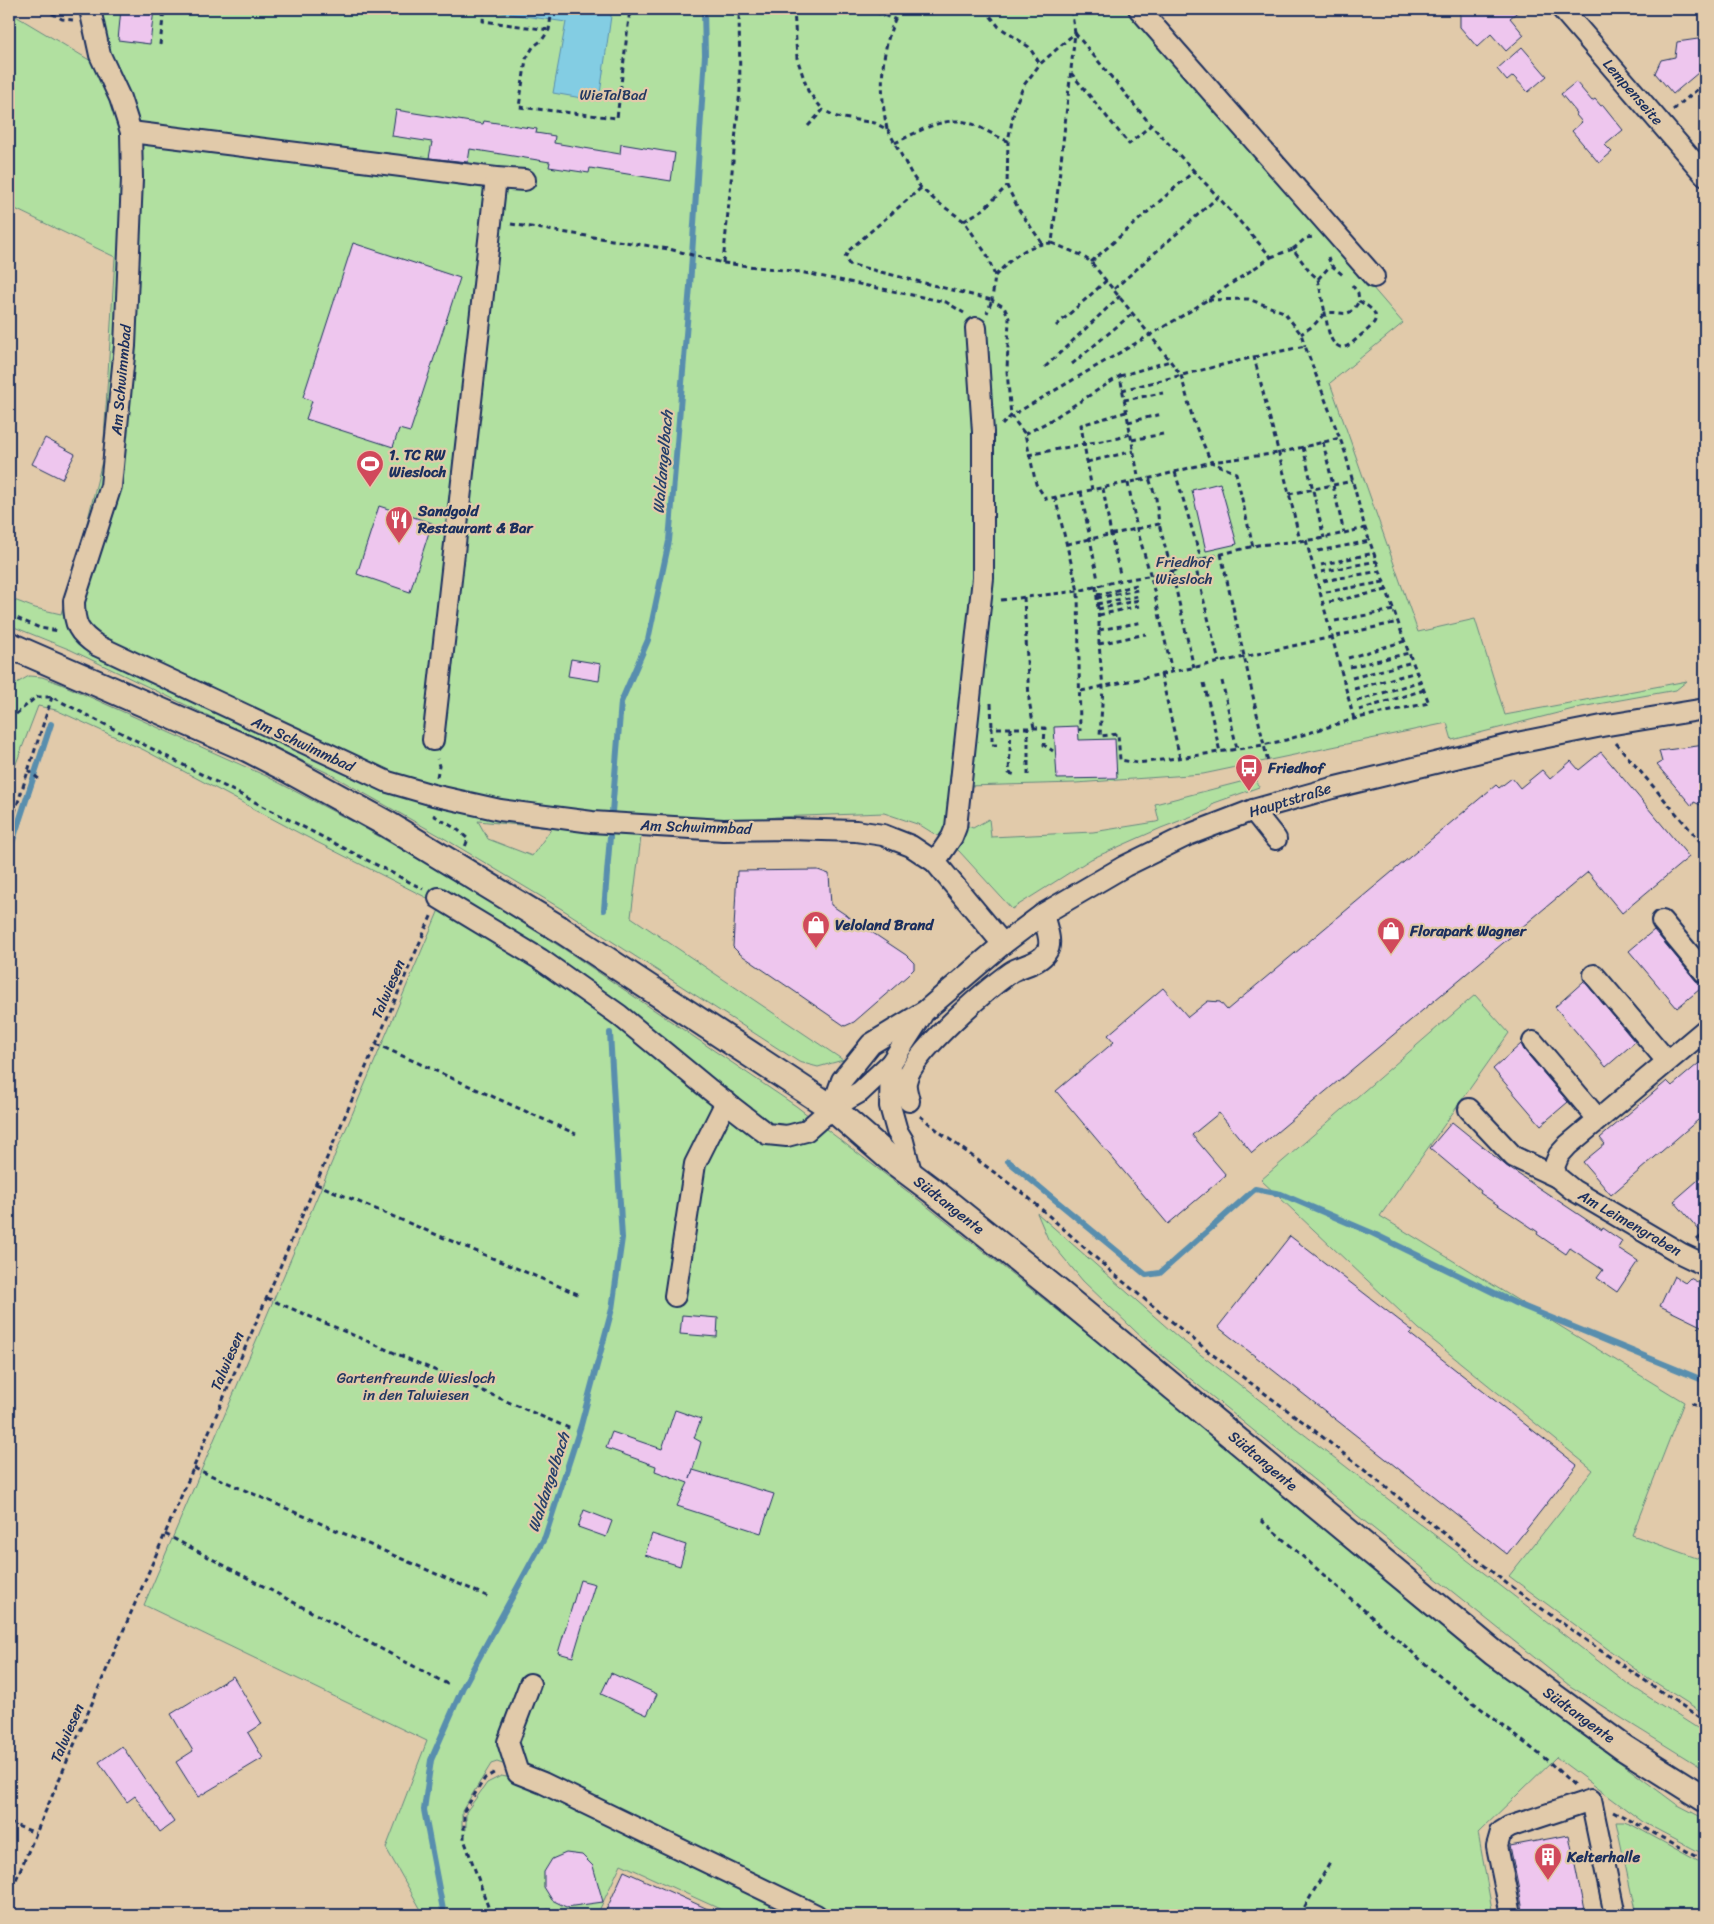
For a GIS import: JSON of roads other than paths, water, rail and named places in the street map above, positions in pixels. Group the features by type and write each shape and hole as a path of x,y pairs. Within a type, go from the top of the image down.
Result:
{"main road":[{"name":"Südtangente","path":"10,651 248,749 387,824 560,929 832,1108 892,1161 1055,1289 1494,1653 1624,1748 1705,1799"}],"street":[{"path":"1139,9 1374,277"},
{"name":"Lempenseite","path":"1562,9 1705,175"},
{"name":"Am Schwimmbad","path":"90,14 100,55 120,98 131,132 132,179 126,346 111,486 74,601 74,615 77,627 86,638 98,646 241,715 388,782 433,795 500,810 592,822 723,830 789,829 882,835 911,846 935,862 1002,944"},
{"path":"131,132 496,178 525,180"},
{"path":"433,740 496,178"},
{"path":"935,862 952,837 956,827 983,578 983,432 976,328"},
{"name":"Hauptstraße","path":"832,1108 842,1080 871,1044 925,1012 1002,944 1042,914 1125,866 1188,835 1253,810 1341,785 1517,743 1705,708"},
{"path":"1253,810 1276,839"},
{"path":"439,898 540,959 619,1015 767,1134 787,1136 806,1131 832,1108"},
{"path":"909,1101 906,1082 916,1063 928,1047 989,989 1013,971 1040,958 1047,951 1049,943 1042,914"},
{"path":"1662,921 1705,973"},
{"path":"1594,976 1667,1061"},
{"name":"Hauptstraße","path":"832,1108 860,1092 892,1064 925,1012"},
{"path":"1557,1176 1554,1167 1559,1155 1598,1119 1705,1030"},
{"path":"1533,1042 1598,1119"},
{"path":"892,1064 890,1106 897,1131 903,1141 912,1176"},
{"path":"675,1296 695,1164 726,1102"},
{"name":"Am Leimengraben","path":"1468,1109 1514,1158 1557,1176 1573,1190 1682,1254 1705,1264"},
{"path":"530,1684 508,1742 518,1772 816,1915"},
{"path":"1511,1915 1497,1846 1501,1832 1509,1827 1591,1800 1615,1915"}],"water":[{"path":"497,9 612,9 599,101 553,93 566,22 496,12"}],"waterway":[{"name":"Waldangelbach","path":"604,910 621,702 648,640 669,541 690,286 705,55 704,9"},
{"path":"9,852 51,724"},
{"name":"Waldangelbach","path":"444,1915 424,1810 431,1760 463,1687 545,1537 581,1425 612,1309 622,1238 610,1033"},
{"path":"1008,1161 1146,1275 1160,1273 1255,1189 1281,1194 1372,1233 1515,1303 1705,1381"}],"place":[{"name":"1. TC RW Wiesloch","path":"370,488"},
{"name":"Sandgold Restaurant & Bar","path":"399,544"},
{"name":"Friedhof","path":"1249,792"},
{"name":"Veloland Brand","path":"816,949"},
{"name":"Florapark Wagner","path":"1391,955"},
{"name":"Kelterhalle","path":"1548,1881"}],"park label":[{"name":"WieTalBad","path":"613,95"},
{"name":"Friedhof Wiesloch","path":"1184,570"},
{"name":"Gartenfreunde Wiesloch in den Talwiesen","path":"416,1386"}]}
